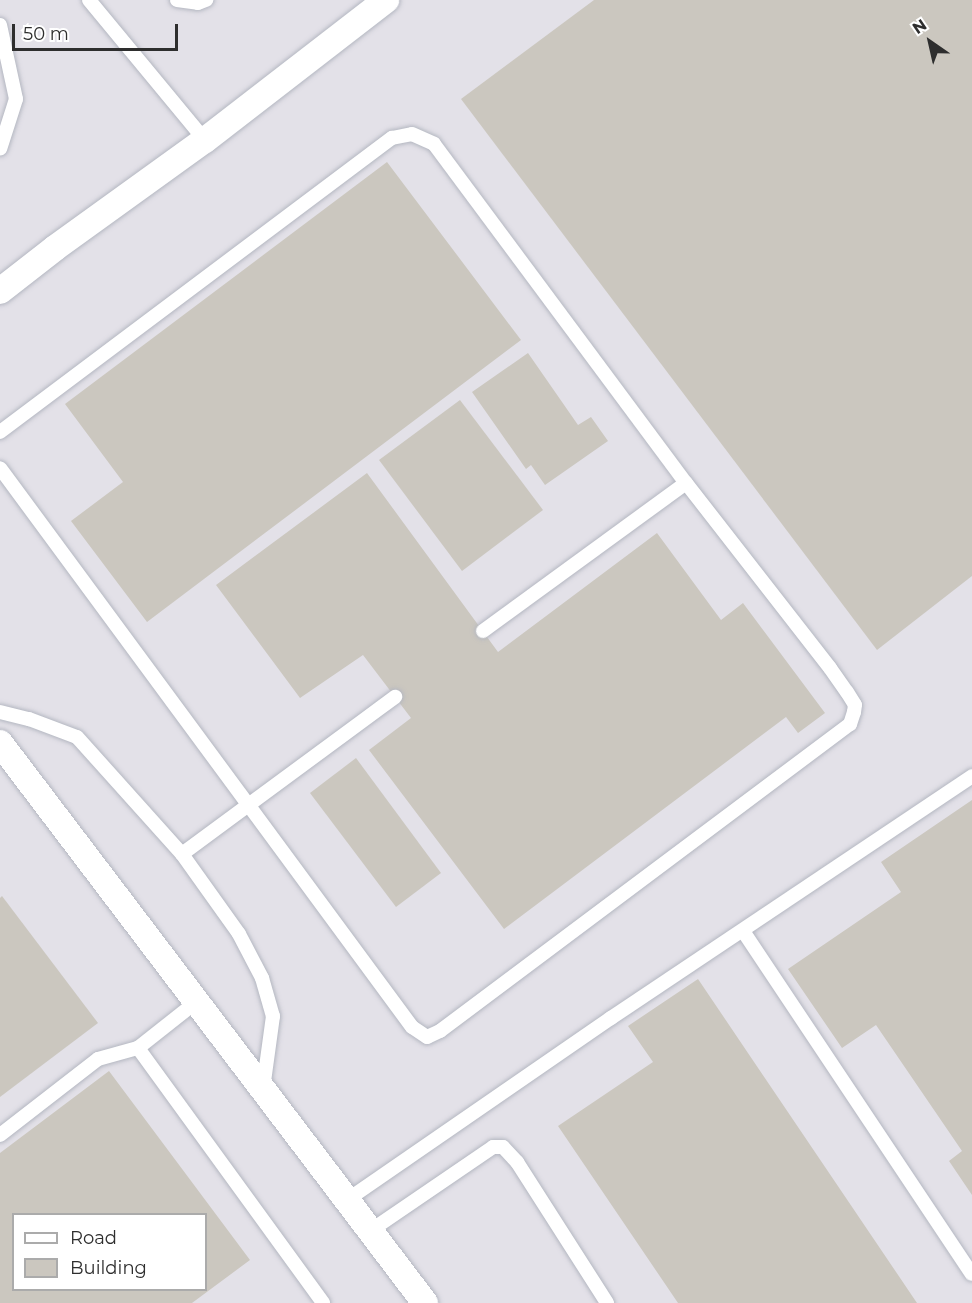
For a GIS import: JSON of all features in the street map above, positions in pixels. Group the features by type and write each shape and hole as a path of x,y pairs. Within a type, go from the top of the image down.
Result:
{"street":[{"path":"0,291 55,248 205,140 387,0"},
{"path":"0,743 425,1303"}],"lane":[{"path":"177,0 198,3 206,0"},
{"path":"94,1 205,140"},
{"path":"0,24 16,99 0,149"},
{"path":"0,432 392,138 412,134 434,144 686,483 847,692 855,705 850,724 440,1031 427,1037 412,1027 250,804 0,468"},
{"path":"483,631 686,483"},
{"path":"182,854 395,697"},
{"path":"0,712 29,719 77,737 182,854 238,934 262,978 273,1016 262,1090"},
{"path":"347,1200 972,776"},
{"path":"743,931 972,1274"},
{"path":"0,1135 98,1059 138,1048 196,1002"},
{"path":"138,1048 323,1303"},
{"path":"370,1231 493,1147 503,1147 517,1162 607,1303"}],"shaded area":[{"path":"0,0 972,0 972,1303 0,1303"}],"building":[{"path":"594,0 972,0 972,576 877,650 461,99"},
{"path":"387,162 521,340 147,622 71,521 123,482 65,404"},
{"path":"528,353 578,425 591,417 608,441 545,485 531,465 526,469 472,392"},
{"path":"460,400 543,510 462,571 379,460"},
{"path":"367,473 498,652 657,533 721,620 743,603 825,713 798,733 786,717 504,929 369,750 411,718 363,655 300,698 216,585"},
{"path":"356,758 441,873 396,907 310,793"},
{"path":"972,800 972,1195 949,1161 962,1151 876,1025 842,1048 788,969 901,892 881,862"},
{"path":"2,896 98,1023 0,1097 0,898"},
{"path":"698,979 917,1303 678,1303 558,1126 653,1062 628,1026"},
{"path":"109,1071 250,1260 192,1303 0,1303 0,1153"}]}
